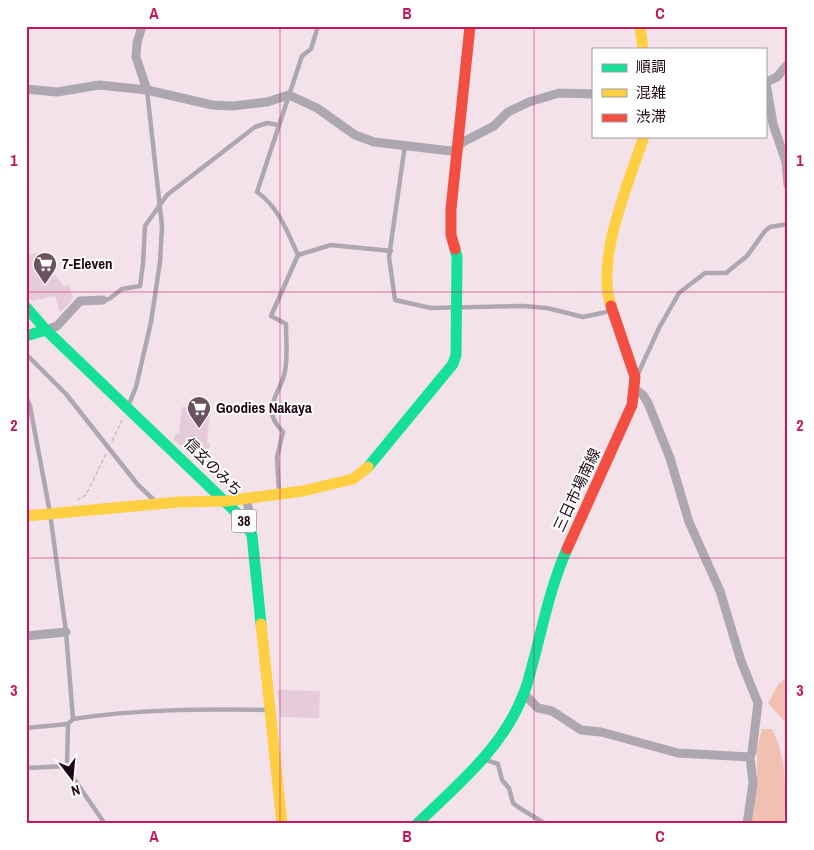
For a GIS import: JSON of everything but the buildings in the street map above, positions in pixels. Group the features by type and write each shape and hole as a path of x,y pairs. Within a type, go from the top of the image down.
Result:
{"main road":[{"path":"26,516 158,504 226,501 303,491 353,479 374,462 424,397 454,364 456,355 457,257 451,235 451,209 470,26"},
{"path":"640,26 643,48"},
{"path":"635,383 612,310 607,286 609,245 643,138"},
{"name":"信玄のみち","path":"26,307 46,330 127,408 175,450 226,501 241,517 252,535 282,824"},
{"path":"26,336 46,330"},
{"name":"三日市場南線","path":"417,824 500,740 510,724 524,694 556,574 632,405 635,383"}],"street":[{"path":"142,26 137,43 136,57 147,90"},
{"path":"788,64 776,78 766,83 773,124 786,162 788,185"},
{"path":"26,89 57,92 99,85 147,90 212,105 248,105 289,95 317,108 366,140 446,151 456,149 463,142 487,130 508,112 529,102 559,93 592,94"},
{"path":"46,330 57,326 80,301 103,300"},
{"path":"635,383 648,403 661,435 690,522 720,591 741,661 758,703 750,757 753,783 747,824"},
{"path":"247,498 252,535"},
{"path":"26,636 66,632"},
{"path":"524,694 538,708 552,711 581,730 601,732 678,753 750,757"}],"lane":[{"path":"279,493 277,457 283,432 274,423 271,413 276,390 285,374 286,324 271,316 298,255 284,224 267,199 257,192 302,56 311,49 318,26"},
{"path":"127,408 136,387 143,356 159,271 162,226 158,209 147,90"},
{"path":"103,300 109,299 122,289 140,286 143,264 144,226 167,195 255,127 267,123 279,125"},
{"path":"405,145 390,257 395,300 417,306 455,308 523,306 547,308 583,317 612,310"},
{"path":"635,383 659,328 679,293 705,273 726,273 747,256 770,227 788,224"},
{"path":"298,255 331,245 392,251"},
{"path":"26,354 66,394 138,485 158,504"},
{"path":"26,396 30,406 50,513 66,632 73,719"},
{"path":"26,728 68,724 73,719 142,711 192,709 271,710"},
{"path":"68,724 68,766 70,773 105,824"},
{"path":"481,759 498,764 502,780 509,788 514,803 518,807 544,823 565,824"},
{"path":"26,768 68,766"}],"path":[{"path":"70,504 86,495 127,408"}],"shaded area":[{"path":"788,676 788,721 784,721 768,703 778,685"},
{"path":"762,729 772,729 783,763 785,787 784,824 751,824 757,785 757,749"}],"traffic: fast":[{"path":"368,467 453,364 456,355 457,257 455,249"},
{"path":"26,307 46,330 241,517 252,535 261,624"},
{"path":"26,336 46,330"},
{"path":"417,824 477,765 491,749 514,714 527,685 545,615 567,549"}],"traffic: slow":[{"path":"640,26 643,48"},
{"path":"611,306 607,287 610,244 643,138"},
{"path":"26,516 179,502 226,501 303,491 353,479 368,467"},
{"path":"261,624 282,824"}],"traffic: jam":[{"path":"455,249 451,235 451,209 470,26"},
{"path":"567,549 632,405 635,377 611,306"}],"place":[{"name":"7-Eleven","path":"45,285"},
{"name":"Goodies Nakaya","path":"199,429"}]}
